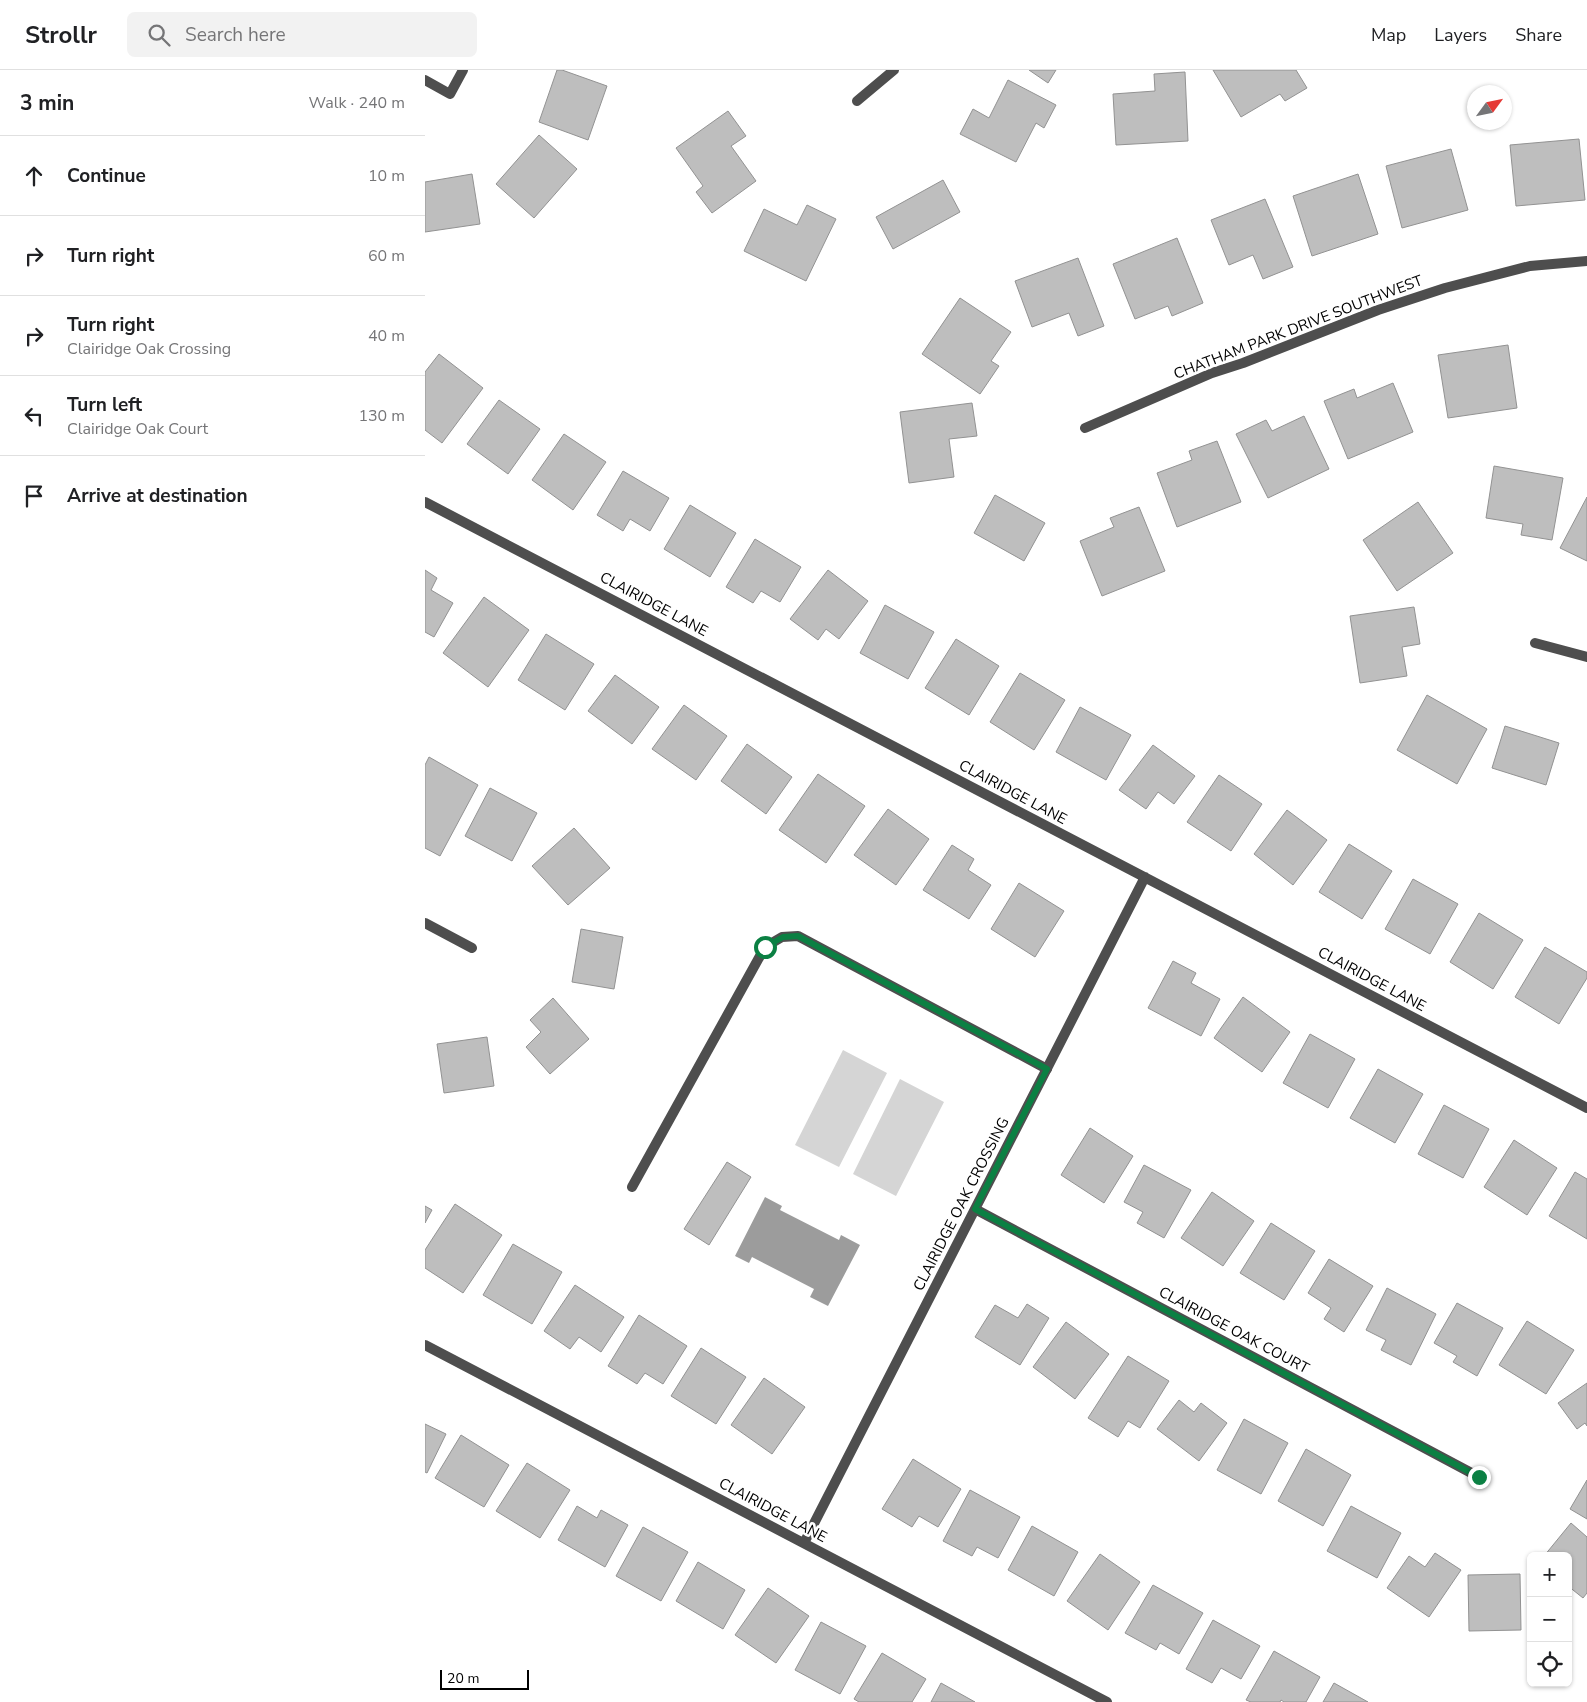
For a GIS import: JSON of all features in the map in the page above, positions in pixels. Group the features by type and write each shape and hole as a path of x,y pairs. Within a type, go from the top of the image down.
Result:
{"street":[{"path":"425,80 450,94 463,70"},
{"path":"857,101 894,70"},
{"name":"CHATHAM PARK DRIVE SOUTHWEST","path":"1085,428 1212,373 1243,363 1378,310 1445,288 1530,266 1587,261"},
{"name":"CLAIRIDGE LANE","path":"425,502 1587,1108"},
{"path":"1535,643 1587,657"},
{"name":"CLAIRIDGE OAK CROSSING","path":"804,1543 1145,877"},
{"path":"425,923 472,948"},
{"path":"632,1187 765,947 783,937 798,936 1047,1069"},
{"name":"CLAIRIDGE OAK COURT","path":"975,1209 1479,1477"},
{"name":"CLAIRIDGE LANE","path":"425,1345 1107,1702"}],"shaded area":[{"path":"843,1050 887,1073 839,1167 795,1145"},
{"path":"900,1079 944,1102 896,1196 853,1174"},
{"path":"765,1197 782,1206 780,1210 839,1240 841,1235 860,1245 828,1306 810,1297 814,1289 752,1257 749,1263 735,1256"}],"building":[{"path":"557,70 562,70 607,86 588,140 539,122"},
{"path":"1029,70 1056,70 1048,83"},
{"path":"1213,70 1296,70 1307,88 1285,101 1280,94 1241,117"},
{"path":"1185,72 1188,141 1116,145 1113,94 1155,91 1154,74"},
{"path":"1008,80 1056,105 1044,128 1036,123 1016,162 960,134 973,109 989,118"},
{"path":"728,111 746,136 731,146 756,181 712,213 696,192 703,186 676,148"},
{"path":"539,135 577,169 534,218 496,184"},
{"path":"1579,139 1585,200 1516,206 1510,145"},
{"path":"1451,149 1468,210 1402,228 1386,166"},
{"path":"472,174 480,224 425,232 425,182"},
{"path":"1358,174 1378,234 1312,256 1293,196"},
{"path":"943,180 960,212 893,249 876,217"},
{"path":"1265,199 1293,267 1263,279 1253,255 1229,265 1211,220"},
{"path":"807,205 836,219 806,281 744,251 764,209 797,225"},
{"path":"1177,238 1203,303 1172,316 1168,306 1135,319 1113,264"},
{"path":"1078,258 1104,326 1078,336 1069,313 1032,327 1015,281"},
{"path":"960,298 1011,332 991,361 999,366 980,394 922,354"},
{"path":"1508,345 1517,408 1448,418 1438,355"},
{"path":"439,354 483,388 442,443 425,430 425,372"},
{"path":"1393,383 1413,432 1348,459 1324,401 1354,389 1357,398"},
{"path":"499,400 540,429 508,474 467,444"},
{"path":"972,403 977,436 949,439 954,477 909,483 900,412"},
{"path":"1304,416 1329,469 1268,498 1236,434 1266,420 1272,431"},
{"path":"564,434 606,462 573,510 532,480"},
{"path":"1217,441 1241,502 1177,527 1157,473 1192,460 1189,451"},
{"path":"1494,466 1563,478 1552,540 1521,535 1523,524 1486,518"},
{"path":"623,471 669,498 650,531 630,519 623,531 597,515"},
{"path":"995,495 1045,523 1024,561 974,533"},
{"path":"1587,497 1587,561 1560,548"},
{"path":"1418,502 1453,553 1397,591 1363,540"},
{"path":"690,505 736,533 710,577 664,549"},
{"path":"1139,507 1165,571 1102,596 1080,541 1114,527 1110,518"},
{"path":"755,539 801,567 780,602 761,591 753,603 726,587"},
{"path":"425,570 437,578 431,590 453,603 434,637 425,632"},
{"path":"828,570 868,601 839,639 826,629 818,640 790,619"},
{"path":"484,597 529,630 488,687 443,653"},
{"path":"885,605 934,632 908,679 860,653"},
{"path":"1414,607 1420,644 1402,647 1407,676 1360,683 1350,616"},
{"path":"546,634 594,664 565,710 518,680"},
{"path":"956,639 999,666 969,715 925,688"},
{"path":"1020,673 1065,700 1034,750 990,722"},
{"path":"615,675 659,707 632,744 588,711"},
{"path":"1427,695 1487,729 1457,784 1397,750"},
{"path":"684,705 727,736 696,780 652,749"},
{"path":"1080,707 1131,735 1106,780 1056,752"},
{"path":"1505,726 1559,743 1546,785 1492,768"},
{"path":"747,744 792,777 766,814 721,781"},
{"path":"1153,745 1195,776 1174,804 1158,792 1146,809 1119,790"},
{"path":"429,757 478,785 440,856 425,848 425,765"},
{"path":"818,774 865,806 826,863 779,830"},
{"path":"1219,775 1262,804 1231,851 1187,822"},
{"path":"490,788 537,813 512,861 465,836"},
{"path":"888,809 929,839 896,885 854,855"},
{"path":"1287,810 1327,840 1293,885 1254,854"},
{"path":"574,828 610,868 568,905 532,866"},
{"path":"1349,844 1392,871 1362,919 1319,892"},
{"path":"952,845 974,859 968,870 991,885 969,919 923,890"},
{"path":"1413,879 1458,904 1430,954 1385,929"},
{"path":"1019,883 1064,911 1035,957 991,929"},
{"path":"1479,913 1523,940 1493,989 1450,962"},
{"path":"581,929 623,937 614,989 572,982"},
{"path":"1545,947 1587,972 1587,978 1559,1024 1515,997"},
{"path":"1173,961 1196,973 1191,983 1220,999 1201,1036 1148,1008"},
{"path":"1243,997 1290,1032 1262,1072 1214,1038"},
{"path":"553,998 589,1039 550,1074 526,1047 541,1032 530,1020"},
{"path":"1310,1034 1355,1059 1328,1108 1283,1083"},
{"path":"487,1037 494,1086 444,1093 437,1044"},
{"path":"1378,1069 1423,1094 1395,1143 1350,1118"},
{"path":"1444,1105 1489,1129 1463,1178 1418,1154"},
{"path":"1090,1128 1133,1156 1104,1203 1061,1175"},
{"path":"1514,1140 1557,1168 1527,1215 1484,1187"},
{"path":"727,1162 751,1177 709,1245 684,1229"},
{"path":"1144,1165 1191,1190 1164,1238 1137,1223 1143,1212 1124,1202"},
{"path":"1575,1172 1587,1179 1587,1239 1549,1216"},
{"path":"1212,1192 1254,1221 1223,1266 1181,1238"},
{"path":"455,1204 502,1235 463,1293 425,1268 425,1250"},
{"path":"425,1206 432,1210 425,1223"},
{"path":"1271,1223 1315,1251 1284,1300 1240,1273"},
{"path":"513,1244 562,1272 532,1324 483,1295"},
{"path":"1329,1259 1373,1286 1344,1332 1324,1319 1331,1308 1308,1293"},
{"path":"575,1285 624,1317 601,1352 579,1337 570,1349 544,1331"},
{"path":"1387,1288 1436,1314 1411,1365 1381,1350 1386,1340 1366,1330"},
{"path":"1457,1303 1503,1328 1477,1376 1453,1362 1457,1356 1434,1343"},
{"path":"1027,1304 1049,1318 1020,1365 975,1337 995,1305 1018,1318"},
{"path":"639,1315 687,1346 663,1384 645,1373 637,1384 608,1366"},
{"path":"1527,1321 1574,1350 1546,1394 1499,1365"},
{"path":"1066,1322 1109,1354 1075,1399 1033,1367"},
{"path":"701,1348 746,1377 716,1424 671,1396"},
{"path":"1128,1356 1169,1381 1140,1428 1128,1421 1118,1437 1088,1418"},
{"path":"764,1378 805,1407 772,1454 731,1425"},
{"path":"1587,1383 1587,1426 1585,1423 1577,1429 1558,1403"},
{"path":"1179,1400 1194,1412 1201,1403 1227,1423 1199,1461 1157,1429"},
{"path":"1244,1419 1288,1443 1261,1494 1217,1470"},
{"path":"425,1424 446,1434 427,1473 425,1472"},
{"path":"461,1435 509,1465 484,1507 435,1478"},
{"path":"1306,1449 1351,1475 1323,1526 1278,1501"},
{"path":"913,1459 961,1489 938,1527 919,1516 912,1527 882,1509"},
{"path":"527,1463 570,1490 540,1538 496,1511"},
{"path":"1587,1480 1587,1519 1570,1509"},
{"path":"970,1490 1020,1517 998,1558 977,1547 972,1556 943,1541"},
{"path":"577,1506 597,1518 601,1510 628,1525 605,1567 558,1540"},
{"path":"1351,1506 1401,1533 1377,1578 1327,1551"},
{"path":"1571,1523 1587,1537 1587,1593 1583,1598 1572,1589 1572,1552 1547,1552"},
{"path":"1032,1526 1078,1552 1054,1596 1008,1570"},
{"path":"643,1527 688,1552 661,1601 616,1576"},
{"path":"1435,1553 1461,1570 1429,1617 1387,1588 1409,1556 1425,1567"},
{"path":"1100,1554 1140,1582 1108,1630 1067,1601"},
{"path":"698,1562 745,1590 723,1629 676,1601"},
{"path":"1520,1574 1521,1630 1469,1631 1468,1575"},
{"path":"1153,1585 1203,1613 1179,1654 1160,1643 1156,1650 1125,1633"},
{"path":"768,1588 809,1616 776,1663 735,1635"},
{"path":"1213,1620 1260,1646 1241,1679 1221,1668 1212,1683 1186,1669"},
{"path":"821,1622 866,1646 840,1694 795,1670"},
{"path":"1274,1651 1320,1677 1306,1702 1284,1702 1281,1700 1280,1702 1251,1702 1246,1700"},
{"path":"882,1653 926,1679 912,1702 859,1702 854,1699"},
{"path":"941,1683 975,1702 931,1702"},
{"path":"1334,1683 1368,1702 1323,1702"}],"route":[{"path":"765,947 783,937 798,936 1047,1069 975,1209 1479,1477"}]}
